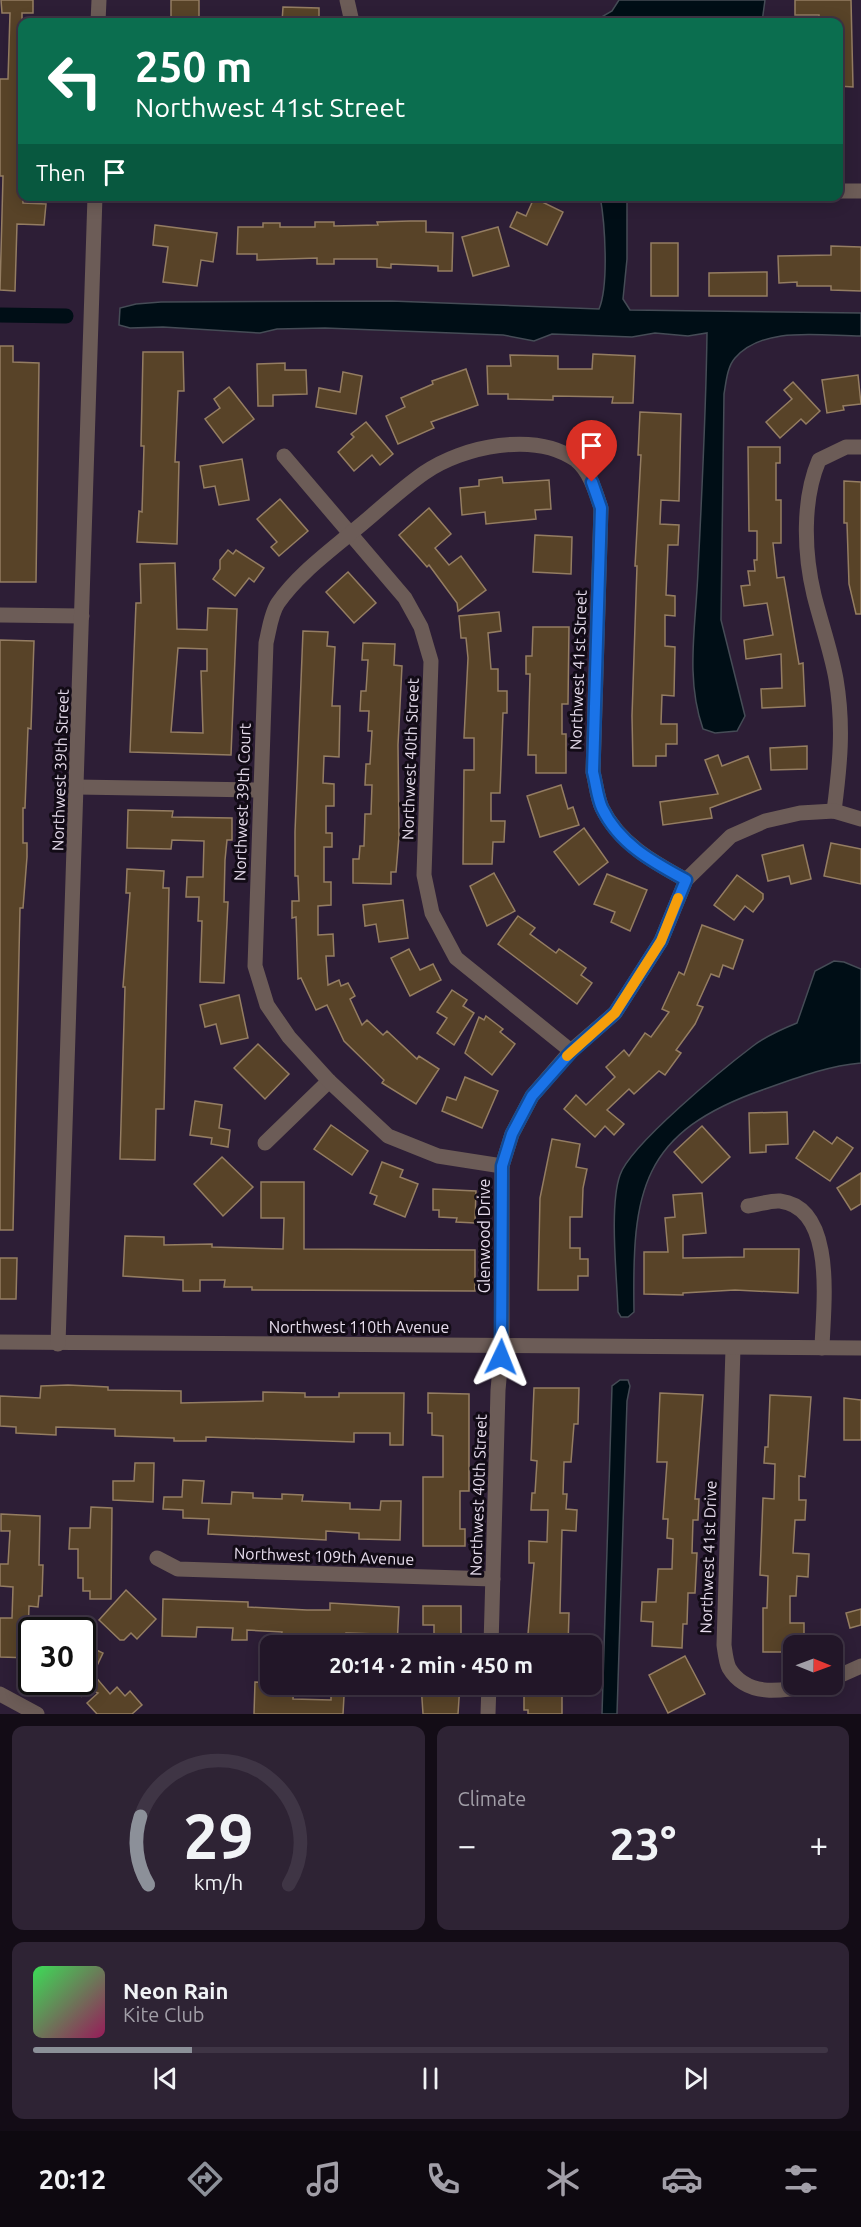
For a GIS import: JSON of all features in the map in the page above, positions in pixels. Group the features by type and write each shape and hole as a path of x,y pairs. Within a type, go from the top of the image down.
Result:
{"street":[{"path":"98,18 99,0"},
{"path":"347,0 351,18"},
{"path":"843,191 861,191"},
{"name":"Northwest 39th Street","path":"58,1344 95,201"},
{"name":"Northwest 39th Court","path":"502,1166 438,1155 388,1136 329,1081 289,1037 267,1005 255,966 266,643 276,605 299,578 425,472 461,454 494,447 524,446 556,450 578,461"},
{"path":"834,811 842,750 836,679 813,592 807,529 810,482 819,460 846,447 861,447"},
{"name":"Northwest 40th Street","path":"284,456 405,598 421,627 431,661 424,875 432,913 456,958 571,1052"},
{"name":"Northwest 41st Street","path":"578,461 592,482 601,508 593,772 602,807 620,834 643,857 686,880"},
{"path":"0,615 82,616"},
{"path":"77,787 260,790"},
{"name":"Glenwood Drive","path":"502,1346 502,1166 512,1134 532,1096 571,1052 615,1013 661,941 686,880 731,836 765,821 800,813 834,811 861,819"},
{"path":"265,1143 329,1081"},
{"path":"748,1206 780,1201 795,1207 813,1222 822,1247 822,1348"},
{"name":"Northwest 110th Avenue","path":"0,1342 861,1348"},
{"name":"Northwest 40th Street","path":"491,1635 498,1390 502,1346"},
{"name":"Northwest 41st Drive","path":"733,1348 724,1645 729,1667 747,1686 783,1691"},
{"name":"Northwest 109th Avenue","path":"157,1558 178,1569 493,1579"},
{"path":"843,1674 861,1666"},
{"path":"0,1694 37,1714"},
{"path":"488,1714 489,1695"}],"shaded area":[{"path":"619,0 765,0 763,18 600,18 612,11"},
{"path":"601,201 627,201 627,259 623,299 630,310 861,313 861,336 812,334 761,341 747,348 735,358 729,370 724,394 721,620 745,716 737,731 715,733 703,729 694,690 693,651 707,333 688,336 655,333 632,337 552,334 534,341 503,335 325,328 277,329 260,333 163,327 130,328 119,325 120,308 161,302 391,301 599,309 605,270"},
{"path":"834,961 844,962 861,969 861,1063 812,1073 723,1106 692,1125 668,1147 652,1171 642,1200 636,1232 634,1312 628,1317 621,1317 618,1312 614,1242 615,1205 620,1175 627,1162 659,1127 721,1071 763,1039 797,1023 815,971"},
{"path":"620,1380 628,1380 630,1386 627,1401 617,1714 602,1714 612,1386"}],"building":[{"path":"1,0 33,0 33,13 22,13 22,18 18,18 18,201 46,204 44,225 17,224 15,291 0,290 3,176 0,176 0,79 8,79 10,13 2,13"},
{"path":"171,0 199,0 199,18 171,18"},
{"path":"795,0 851,0 853,87 843,86 843,18 795,15"},
{"path":"283,7 319,8 319,18 282,18"},
{"path":"533,201 540,201 563,212 547,245 510,227 517,212 526,216"},
{"path":"426,221 426,232 453,233 452,271 438,271 438,266 391,264 391,268 377,267 377,259 334,259 334,264 317,264 317,258 257,260 257,254 237,254 238,227 263,227 263,223 280,223 280,227 315,227 315,222 334,222 334,226"},
{"path":"155,225 217,233 213,262 201,260 197,286 163,282 168,247 153,245"},
{"path":"498,227 509,266 473,276 462,237"},
{"path":"651,243 678,243 678,296 651,296"},
{"path":"831,246 861,247 861,291 831,290 831,286 797,286 797,282 779,283 778,256 831,255"},
{"path":"767,272 767,296 709,296 709,273"},
{"path":"0,346 13,346 13,362 39,363 36,582 0,582"},
{"path":"143,352 183,352 184,391 178,391 175,462 179,462 177,544 137,542 139,511 142,512"},
{"path":"593,354 635,356 633,403 612,403 613,397 553,396 553,400 508,399 508,394 488,394 487,366 511,366 510,355 558,356 558,369 592,369"},
{"path":"285,363 285,370 306,370 307,394 273,395 273,406 258,406 257,364"},
{"path":"466,369 478,405 431,422 434,428 398,444 386,416 405,407 401,398 433,384 432,381"},
{"path":"343,372 362,376 356,414 316,407 319,388 340,392"},
{"path":"858,375 861,404 843,406 844,410 827,413 822,380"},
{"path":"793,382 820,411 806,424 801,419 780,438 766,422 792,399 784,390"},
{"path":"229,387 254,419 223,443 205,419 220,408 214,399"},
{"path":"640,412 681,414 679,501 661,500 660,524 679,525 678,545 668,545 666,595 675,596 675,616 665,615 665,646 675,647 674,696 662,695 661,724 677,724 677,744 666,744 666,756 656,756 656,766 633,766 632,716 637,566 635,566 641,455 638,455"},
{"path":"366,422 393,454 380,465 372,455 354,471 338,452 354,437 351,434"},
{"path":"748,447 780,447 780,463 776,463 776,500 781,500 781,543 773,543 777,578 784,577 799,664 803,663 805,706 762,708 761,689 782,688 781,654 746,659 744,640 773,635 767,603 744,606 741,586 750,585 748,571 755,571 754,560 757,560 757,531 749,531"},
{"path":"242,459 249,500 219,505 215,486 204,488 200,466"},
{"path":"502,477 503,483 549,480 551,509 535,510 536,519 486,524 485,512 462,515 460,488 479,486 479,480"},
{"path":"844,481 861,482 861,614 856,614 849,584 847,523 844,523"},
{"path":"280,499 308,531 279,556 271,547 277,542 257,519"},
{"path":"429,508 451,534 435,548 449,565 461,556 486,590 458,611 457,603 429,565 427,567 399,535"},
{"path":"535,535 572,537 571,574 533,572"},
{"path":"228,550 233,554 236,550 264,568 254,582 249,578 235,596 213,579 220,569 220,560"},
{"path":"175,563 177,629 207,630 208,608 237,609 231,755 130,752 136,603 141,603 140,564","holes":["178,648 207,649 207,671 201,671 203,733 171,732"]},
{"path":"348,572 376,603 354,623 326,592"},
{"path":"499,612 501,631 488,633 491,669 498,669 498,691 507,691 507,713 503,713 500,793 491,793 491,821 505,821 504,842 493,842 492,864 463,864 464,770 474,770 474,738 464,738 468,658 466,638 461,638 459,616"},
{"path":"533,627 569,627 568,704 562,704 562,734 566,734 566,773 536,773 536,755 528,755 530,674 526,674 526,656 532,656"},
{"path":"303,631 328,632 327,646 335,647 332,706 340,706 339,757 324,756 323,783 334,784 334,806 326,806 326,833 332,833 332,847 324,847 324,882 331,882 331,905 318,906 318,935 333,934 334,956 326,956 328,985 339,980 341,986 348,983 355,996 350,999 362,1025 367,1020 383,1035 387,1031 417,1059 419,1056 439,1069 416,1104 382,1083 384,1080 344,1041 327,1005 316,1010 301,978 298,979 296,917 292,918 292,901 299,901 298,876 295,876 295,832"},
{"path":"0,640 34,641 31,729 28,728 25,808 23,808 23,843 27,843 27,857 23,908 20,908 13,1230 0,1230"},
{"path":"363,643 395,644 394,665 402,666 398,745 399,836 396,872 391,872 391,884 353,883 353,859 359,859 360,846 364,846 365,814 371,814 372,785 365,785 366,764 370,764 372,731 368,731 369,711 360,711 361,691 366,691 368,660 362,660"},
{"path":"807,746 807,769 771,770 770,748"},
{"path":"718,755 722,766 748,756 761,789 710,808 712,818 663,825 660,802 718,794 705,760"},
{"path":"561,785 568,809 573,807 579,825 540,837 527,796"},
{"path":"128,810 173,811 172,817 232,818 232,840 227,840 225,860 224,902 228,902 224,983 200,982 202,921 198,921 199,897 186,897 187,877 203,877 204,841 172,840 171,849 127,848"},
{"path":"584,828 608,862 579,885 554,852"},
{"path":"831,843 861,849 861,884 824,876"},
{"path":"803,845 811,879 791,884 789,876 768,881 762,855"},
{"path":"127,869 164,871 163,888 169,888 164,1109 156,1109 155,1160 120,1159 125,987 123,987 130,893 126,893"},
{"path":"494,873 515,911 487,926 470,886"},
{"path":"607,874 647,890 630,931 611,922 615,912 594,904"},
{"path":"737,875 763,894 763,899 753,912 745,906 734,920 714,905"},
{"path":"403,900 408,938 379,942 376,924 365,926 363,905"},
{"path":"518,916 535,928 530,934 556,953 559,949 586,968 581,975 592,983 577,1004 498,944"},
{"path":"702,925 743,940 733,969 723,965 719,977 711,974 697,1005 703,1007 695,1024 676,1050 681,1053 665,1075 659,1071 634,1094 629,1089 607,1110 624,1124 614,1135 605,1126 595,1137 564,1109 576,1095 586,1105 615,1077 606,1067 624,1050 629,1056 645,1033 651,1037 669,1012 662,1009 679,972 684,975"},
{"path":"409,949 420,970 433,964 441,980 410,996 391,958"},
{"path":"452,990 467,1000 463,1006 474,1013 454,1045 437,1033 447,1018 437,1012"},
{"path":"239,995 248,1038 221,1044 216,1024 205,1027 200,1005"},
{"path":"486,1016 503,1029 500,1032 515,1044 492,1075 465,1053 479,1017 484,1020"},
{"path":"258,1044 289,1074 265,1099 234,1068"},
{"path":"465,1077 498,1091 482,1128 442,1111 447,1097 456,1100"},
{"path":"195,1101 222,1105 219,1128 230,1130 228,1147 211,1144 212,1138 190,1135"},
{"path":"787,1112 788,1144 766,1145 766,1152 750,1153 749,1113"},
{"path":"331,1125 368,1151 352,1175 314,1149"},
{"path":"702,1126 730,1157 702,1183 674,1152"},
{"path":"814,1131 832,1144 837,1137 853,1148 830,1181 796,1158"},
{"path":"552,1139 580,1144 576,1167 587,1169 583,1188 582,1217 570,1217 570,1248 580,1248 580,1259 588,1259 588,1276 578,1276 578,1290 538,1290 540,1198"},
{"path":"222,1157 253,1187 223,1216 194,1184"},
{"path":"382,1162 403,1170 400,1177 418,1184 405,1217 374,1204 377,1196 370,1193"},
{"path":"861,1173 861,1204 851,1210 837,1188"},
{"path":"261,1182 304,1182 304,1249 475,1250 475,1291 252,1290 252,1287 224,1287 225,1280 200,1280 200,1291 183,1291 183,1280 123,1276 125,1236 164,1237 164,1245 212,1244 212,1247 283,1249 284,1218 261,1218"},
{"path":"433,1189 476,1191 475,1223 456,1222 457,1218 439,1217 439,1210 433,1210"},
{"path":"702,1193 706,1233 683,1235 683,1258 744,1257 744,1249 799,1249 798,1293 735,1290 683,1293 683,1295 644,1294 644,1252 668,1252 665,1218 675,1217 673,1195"},
{"path":"0,1258 17,1258 16,1299 0,1299"},
{"path":"41,1386 108,1387 108,1390 181,1391 181,1403 263,1401 263,1392 305,1393 305,1397 339,1397 339,1393 404,1393 403,1445 390,1445 390,1433 354,1433 354,1442 206,1437 206,1441 174,1441 174,1438 115,1436 115,1429 56,1427 56,1435 16,1433 16,1427 0,1426 0,1396 40,1398"},
{"path":"534,1388 579,1388 578,1424 574,1424 571,1462 564,1462 563,1494 567,1494 566,1509 577,1510 576,1531 562,1530 560,1613 569,1613 568,1635 528,1635 534,1563 529,1563 529,1541 547,1542 548,1510 531,1510 532,1493 535,1493 537,1461 531,1460"},
{"path":"428,1393 469,1394 469,1491 460,1491 460,1529 465,1529 465,1546 423,1546 423,1477 443,1477 443,1436 432,1435 432,1413 428,1413"},
{"path":"660,1393 703,1395 695,1499 699,1499 698,1520 693,1520 692,1553 697,1553 695,1593 688,1593 687,1624 683,1624 682,1648 652,1646 653,1622 641,1621 642,1602 656,1602 658,1569 672,1569 673,1539 667,1538 668,1519 663,1519 667,1462 657,1462"},
{"path":"770,1395 811,1397 805,1477 799,1476 799,1500 806,1500 805,1520 795,1520 793,1553 809,1554 808,1577 797,1576 796,1596 790,1596 790,1623 804,1623 804,1635 783,1635 783,1652 763,1652 763,1608 767,1608 768,1576 760,1575 763,1498 774,1499 775,1464 764,1463 765,1447 768,1447"},
{"path":"844,1398 861,1400 861,1440 844,1440"},
{"path":"135,1463 154,1463 153,1502 113,1500 113,1481 134,1481"},
{"path":"183,1480 204,1481 202,1503 231,1504 232,1492 253,1493 253,1498 282,1499 282,1494 303,1495 302,1501 350,1503 350,1509 380,1510 381,1501 401,1501 400,1540 359,1539 359,1533 326,1531 326,1540 208,1534 209,1519 183,1518 183,1510 163,1509 164,1497 182,1497"},
{"path":"91,1507 112,1508 111,1599 90,1599 90,1591 83,1591 83,1578 78,1578 78,1549 69,1549 70,1528 90,1528"},
{"path":"1,1514 40,1516 39,1565 43,1565 42,1596 39,1596 38,1607 29,1606 29,1617 18,1617 18,1658 0,1657 0,1618 12,1618 13,1587 0,1586 0,1564 8,1564 10,1531 1,1531"},
{"path":"126,1590 156,1619 137,1639 131,1633 124,1640 120,1640 99,1620"},
{"path":"163,1599 248,1602 248,1607 307,1610 330,1610 330,1603 399,1607 398,1635 346,1633 346,1635 282,1635 282,1632 247,1630 247,1640 232,1640 233,1628 197,1627 196,1637 162,1636"},
{"path":"423,1606 461,1606 461,1635 434,1635 434,1625 423,1625"},
{"path":"861,1609 861,1625 850,1628 846,1613"},
{"path":"96,1650 103,1653 96,1668"},
{"path":"685,1656 705,1694 668,1713 649,1675"},
{"path":"96,1678 110,1694 117,1687 125,1696 130,1691 142,1705 132,1714 97,1714 87,1703 98,1693 96,1692"},
{"path":"255,1682 260,1682 260,1695 293,1695 293,1699 331,1700 331,1696 344,1696 343,1714 254,1714"},
{"path":"422,1695 459,1695 458,1714 423,1714"},
{"path":"524,1695 562,1695 562,1714 528,1714 528,1710 524,1710"}],"waterway":[{"path":"0,315 66,316"}],"slow traffic":[{"path":"567,1056 615,1013 661,941 678,898"}],"route":[{"path":"501,1357 502,1166 512,1134 532,1096 571,1052 615,1013 661,941 686,880 643,857 620,834 602,807 593,772 601,508 592,482"}]}
